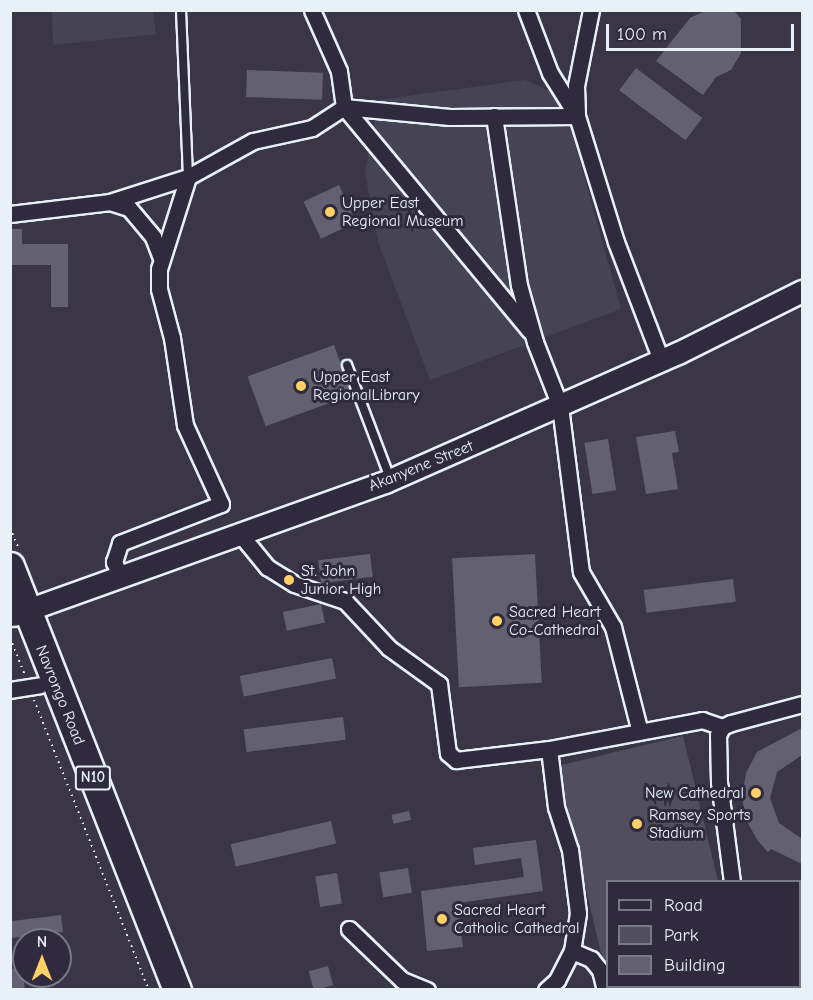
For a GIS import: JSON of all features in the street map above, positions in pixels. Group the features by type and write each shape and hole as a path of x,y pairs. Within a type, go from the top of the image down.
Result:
{"highway":[{"name":"Navrongo Road","path":"10,566 14,618 35,686 161,990"},
{"name":"Navrongo Road","path":"14,618 177,990"}],"street":[{"path":"312,10 339,71 344,107 532,334"},
{"path":"526,10 550,73 577,116 616,242 661,360"},
{"path":"577,116 576,86 591,10"},
{"path":"10,214 110,202 188,177 253,141 312,128 344,107 450,117 577,116"},
{"path":"494,116 519,285 532,334 560,406 582,572 614,627 640,732"},
{"path":"121,577 114,562 120,543 221,504 185,425 172,338 159,289 161,258 188,177"},
{"path":"110,202 129,208 153,237 161,258"},
{"name":"Akanyene Street","path":"14,618 391,479 661,360 802,291"},
{"path":"240,534 267,567 294,584 345,602 389,648 439,684 448,753 456,760 549,749 702,720 722,727 802,704"},
{"path":"10,690 35,686"},
{"path":"722,727 718,735 719,782 732,880"},
{"path":"546,990 557,980 572,951 578,913 570,850 556,807 549,749"},
{"path":"349,929 402,980 427,990"},
{"path":"572,951 591,959 600,970 605,990"}],"lane":[{"path":"181,10 188,177"},
{"path":"347,365 391,479"}],"path":[{"path":"14,618 35,686 149,990"}],"shaded area":[{"path":"52,11 153,11 156,34 53,45"},
{"path":"525,80 562,97 621,309 430,380 378,242 365,173 378,100"}],"green space":[{"name":"Ramsey Sports Stadium","path":"683,736 718,880 606,880 606,975 557,766"},
{"path":"636,988 698,988 689,990"}],"building":[{"path":"707,10 733,10 741,19 741,53 731,70 716,77 703,95 656,61 690,18"},
{"path":"636,68 702,118 685,140 619,90"},
{"path":"247,70 323,73 322,100 246,97"},
{"name":"Upper East Regional Museum","path":"339,185 356,222 321,239 304,201"},
{"path":"10,229 22,229 22,244 68,244 68,307 51,307 51,265 10,265"},
{"name":"Upper East RegionalLibrary","path":"334,345 352,395 266,426 248,376"},
{"path":"675,431 679,452 672,453 678,489 646,494 636,437"},
{"path":"608,439 616,490 592,494 584,443"},
{"path":"370,554 373,577 321,583 318,560"},
{"name":"Sacred Heart Co-Cathedral","path":"535,554 542,683 459,687 452,558"},
{"path":"733,579 736,602 646,613 644,590"},
{"path":"321,604 325,623 287,631 283,612"},
{"path":"332,658 336,679 244,697 240,676"},
{"path":"343,717 346,740 247,752 244,729"},
{"name":"New Cathedral","path":"802,728 802,755 777,772 770,798 779,823 802,839 802,864 771,849 768,852 758,841 746,820 742,797 746,773 757,752"},
{"path":"409,811 411,820 393,824 391,815"},
{"path":"331,821 336,843 236,867 231,844"},
{"path":"536,840 543,891 458,903 463,947 427,951 421,891 524,877 521,858 475,865 473,848"},
{"path":"408,868 412,893 383,897 379,873"},
{"path":"337,873 342,904 320,907 315,876"},
{"path":"61,915 63,928 12,928 12,934 10,921"},
{"path":"328,966 333,985 314,990 309,971"},
{"path":"10,969 12,969 12,988 25,988 25,990 10,990"}],"place":[{"name":"Upper East Regional Museum","path":"330,212"},
{"name":"Upper East RegionalLibrary","path":"301,386"},
{"name":"St. John Junior High","path":"289,580"},
{"name":"Sacred Heart Co-Cathedral","path":"497,621"},
{"name":"New Cathedral","path":"756,793"},
{"name":"Ramsey Sports Stadium","path":"637,824"},
{"name":"Sacred Heart Catholic Cathedral","path":"442,919"}]}
